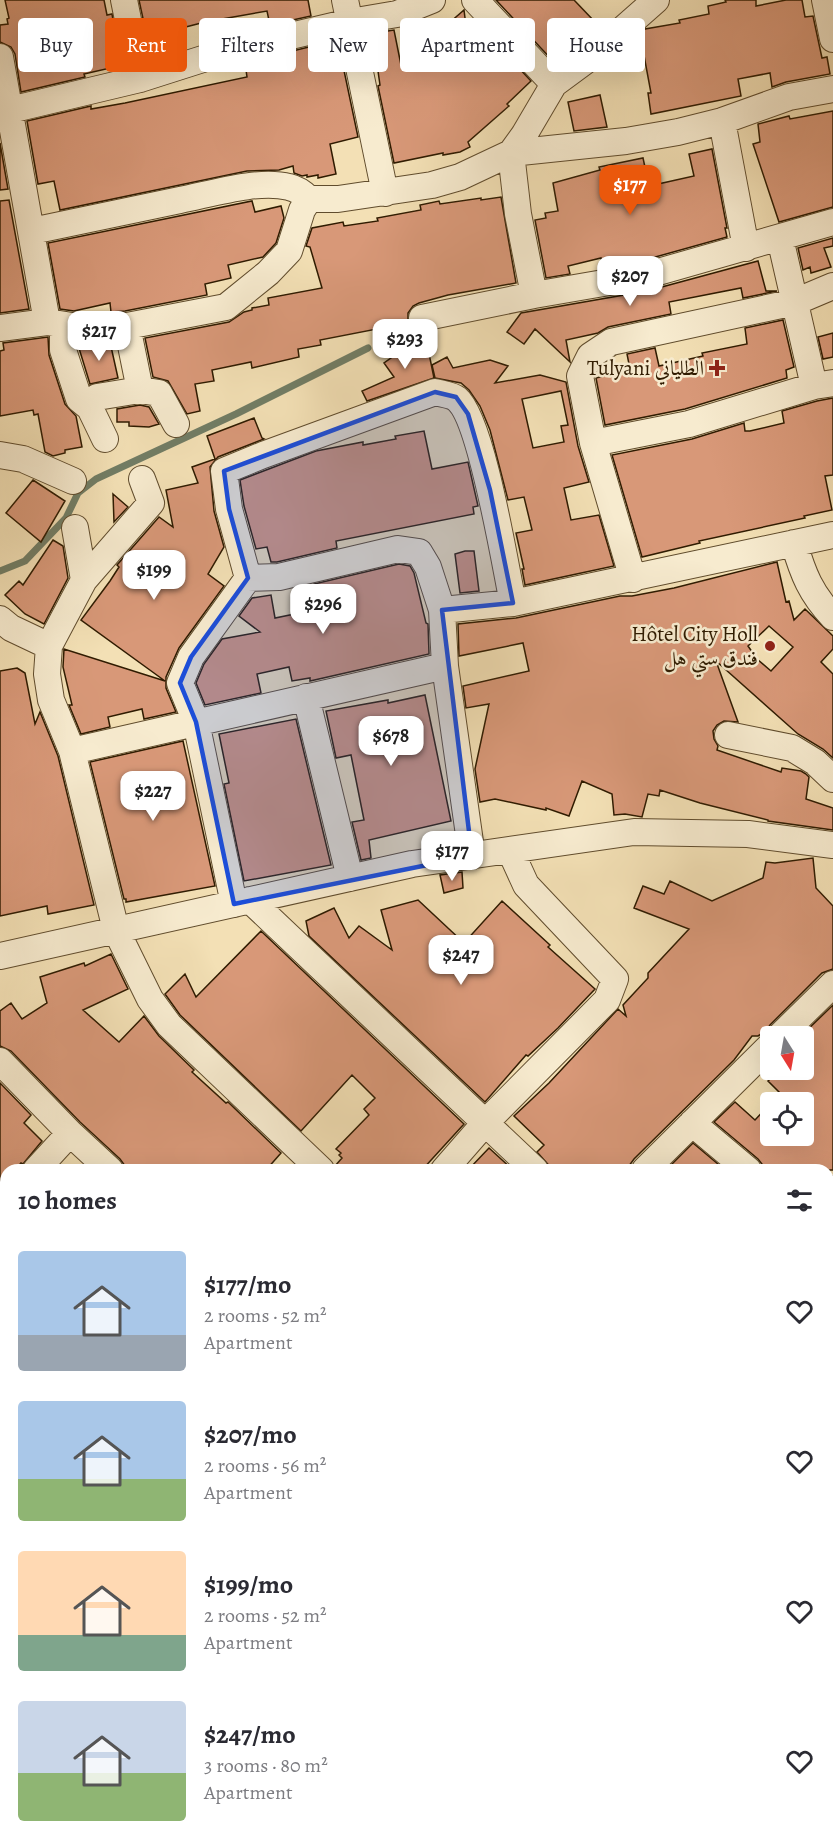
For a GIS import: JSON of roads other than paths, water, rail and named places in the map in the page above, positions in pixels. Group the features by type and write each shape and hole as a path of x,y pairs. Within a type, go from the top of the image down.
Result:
{"street":[{"path":"124,0 140,79"},
{"path":"10,110 140,79 347,11 397,14 432,0"},
{"path":"475,0 554,84"},
{"path":"534,295 518,214 511,153 554,84 596,53 656,0"},
{"path":"825,0 833,39"},
{"path":"347,11 385,192"},
{"path":"0,57 32,231 55,323 79,399 90,408 105,439"},
{"path":"32,231 252,187 270,185 288,187 301,191 309,199 338,199 432,185 460,177 511,153 626,141 678,132 722,121 789,97 833,89"},
{"path":"722,121 746,248"},
{"path":"0,328 55,323 91,329 127,326 226,307 268,273 289,251 302,210 309,199"},
{"path":"422,318 644,276 833,222"},
{"path":"593,443 689,424 823,384 795,302 780,238"},
{"path":"633,579 593,443 580,376 591,356 611,342 795,302 833,286"},
{"path":"127,326 140,390"},
{"path":"90,408 97,397 140,390 159,393 176,424"},
{"path":"248,578 229,509 224,471 435,392 456,397 468,414 490,490 513,603"},
{"path":"0,455 22,459 73,481"},
{"path":"142,478 151,503 84,580 49,646 47,674 51,700 72,751 116,930 150,999 168,1025 315,1164"},
{"path":"75,528 84,580"},
{"path":"442,610 513,603 833,535"},
{"path":"794,543 810,588 819,603 833,617"},
{"path":"248,578 279,577 398,549 419,552 428,567 442,610 445,666 472,856"},
{"path":"248,578 191,657 180,683 196,722 242,902 529,1164"},
{"path":"0,619 11,628 49,646"},
{"path":"72,751 445,666"},
{"path":"306,697 350,878"},
{"path":"728,735 792,748 815,762 833,779"},
{"path":"0,956 412,864 634,832 748,834 833,845"},
{"path":"449,1164 485,1123 607,1000 615,979 526,885 510,850"},
{"path":"790,1026 833,984"},
{"path":"651,1164 760,1056"},
{"path":"0,1060 69,1133 103,1164"},
{"path":"692,1123 741,1164"},
{"path":"41,1164 69,1133"}],"waterway":[{"path":"0,571 25,561 66,518 78,493 96,479 236,414 368,348"}],"place":[{"name":"Tulyani الطلياني","path":"717,368"},
{"name":"Hôtel City Holl فندق ستي هل","path":"770,646"}]}
